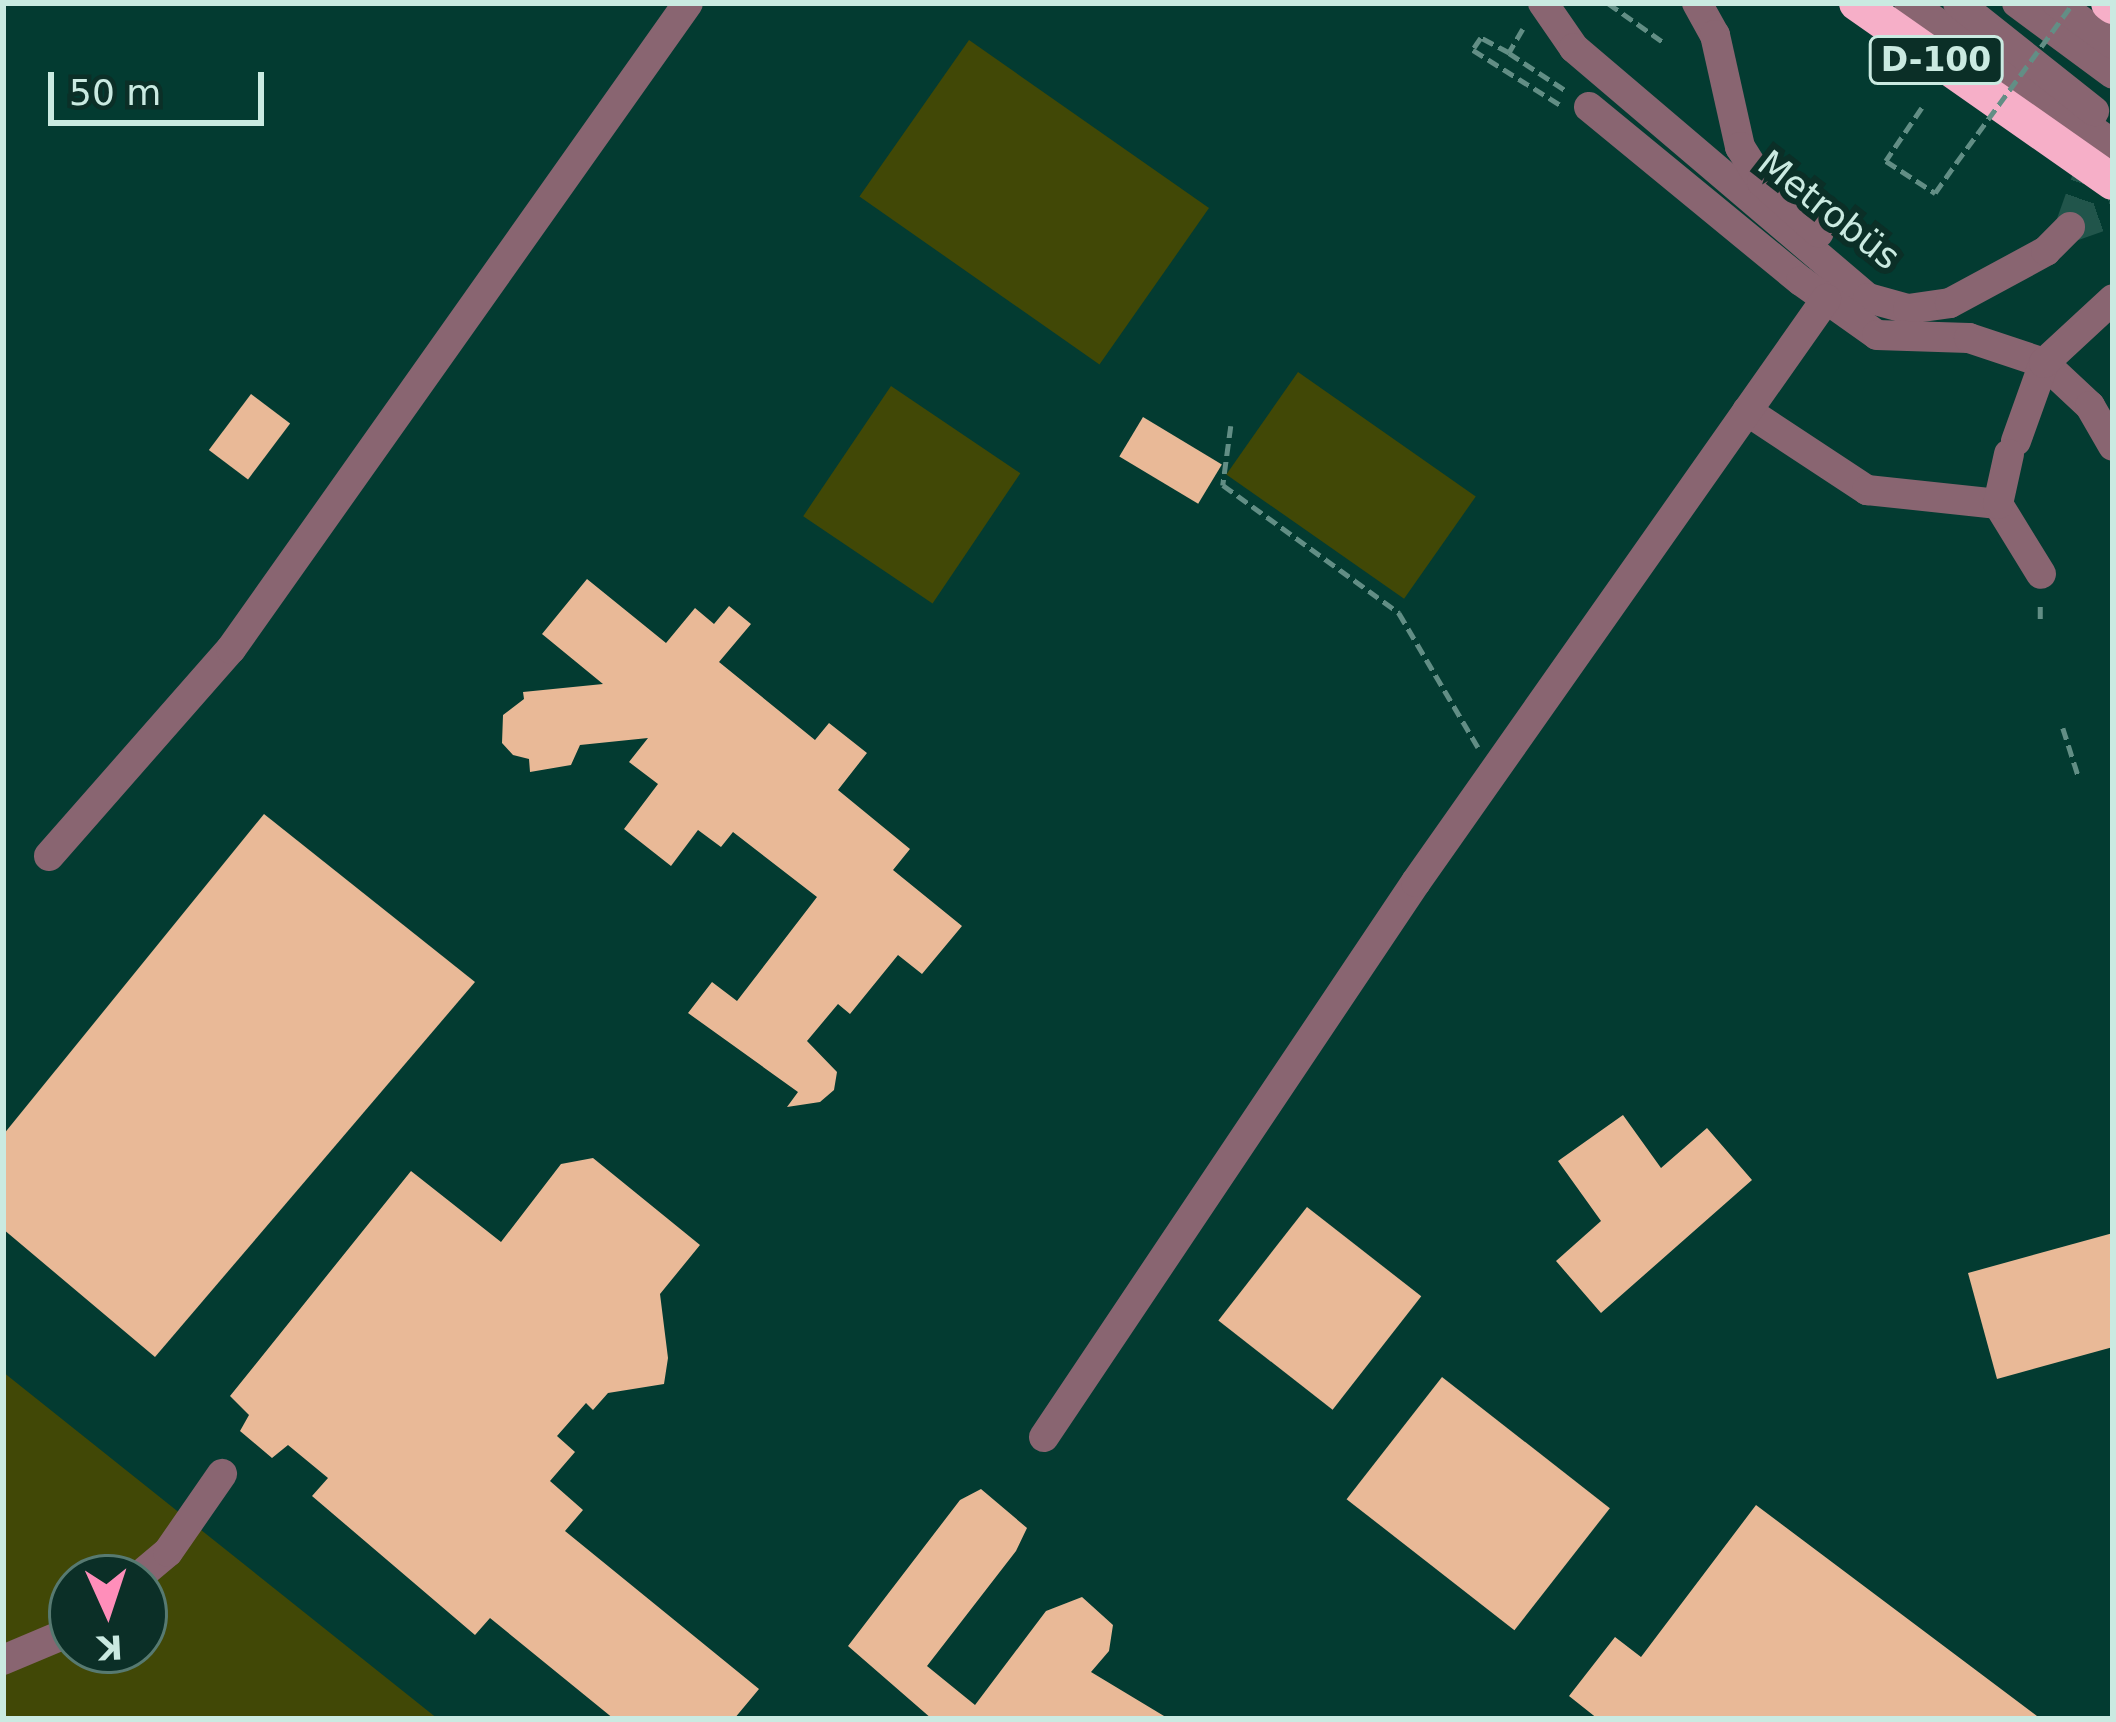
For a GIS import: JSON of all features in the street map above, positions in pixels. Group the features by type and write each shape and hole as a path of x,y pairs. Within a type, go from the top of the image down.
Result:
{"highway":[{"name":"D-100","path":"1856,3 2113,182"},
{"path":"2015,117 2113,213"}],"street":[{"path":"50,856 231,650 688,3"},
{"name":"Metrobüs","path":"1536,11 1868,298 1908,308 1950,302 2046,251 2070,227 1944,284 1906,289 1876,280 1762,182 1740,147 1715,35 1697,3"},
{"path":"1909,3 2113,144"},
{"path":"1958,3 2108,122 2098,77 2078,50"},
{"path":"2017,3 2113,74"},
{"path":"2057,3 2113,44"},
{"path":"1589,106 1877,335 1969,338 2044,363 2090,406 2113,446"},
{"path":"1044,1437 1493,772 1826,299"},
{"path":"2041,574 1998,504 2012,447 2044,363 2113,299"},
{"path":"1747,411 1867,490 1998,504"},
{"path":"166,1554 222,1474"},
{"path":"3,1660 48,1641"}],"path":[{"path":"1608,3 1666,44"},
{"path":"1922,108 1886,161 1935,193 2073,3"},
{"path":"1509,53 1536,11"},
{"path":"1481,38 1509,53 1589,106 1580,118 1473,50 1481,38"},
{"path":"1231,426 1223,484 1400,613 1493,772"},
{"path":"2063,728 2078,775"}],"green space":[{"path":"969,40 1209,208 1099,365 859,196"},
{"path":"1298,372 1476,496 1404,599 1226,474"},
{"path":"891,386 1020,473 933,603 803,516"},
{"path":"3,1372 438,1719 3,1719"}],"building":[{"path":"251,394 290,423 248,479 209,450"},
{"path":"1143,417 1222,464 1198,504 1119,456"},
{"path":"587,579 666,643 695,608 714,624 729,606 751,624 719,662 815,740 829,723 867,753 838,790 910,849 893,870 962,926 922,974 898,955 850,1014 838,1004 807,1041 837,1072 834,1090 820,1102 787,1107 798,1092 688,1013 712,982 737,1001 817,897 733,832 721,847 698,830 671,866 624,829 658,784 629,762 648,738 580,745 571,765 530,772 529,759 513,755 502,743 503,715 524,699 523,692 603,684 542,634"},
{"path":"264,814 475,982 155,1357 3,1229 3,1135"},
{"path":"1623,1115 1661,1168 1707,1128 1752,1180 1601,1313 1556,1261 1601,1221 1558,1161"},
{"path":"593,1158 700,1245 660,1294 668,1358 664,1384 608,1393 593,1410 586,1403 557,1436 575,1452 550,1481 583,1510 565,1531 759,1689 734,1719 614,1719 490,1618 475,1635 312,1496 328,1478 288,1445 272,1458 240,1431 249,1415 230,1396 411,1171 501,1242 561,1164"},
{"path":"1307,1207 1421,1296 1333,1410 1218,1320"},
{"path":"2113,1233 2113,1347 1997,1379 1968,1273"},
{"path":"1442,1377 1610,1508 1514,1630 1347,1499"},
{"path":"981,1489 1027,1528 1016,1551 927,1666 975,1705 1046,1611 1082,1597 1113,1625 1109,1651 1091,1672 1169,1719 932,1719 848,1646 960,1500"},
{"path":"1756,1505 2041,1719 1598,1719 1569,1696 1615,1637 1641,1657"}],"tunnel":[{"path":"2070,227 2098,148"},
{"path":"2070,227 2113,212"}]}
